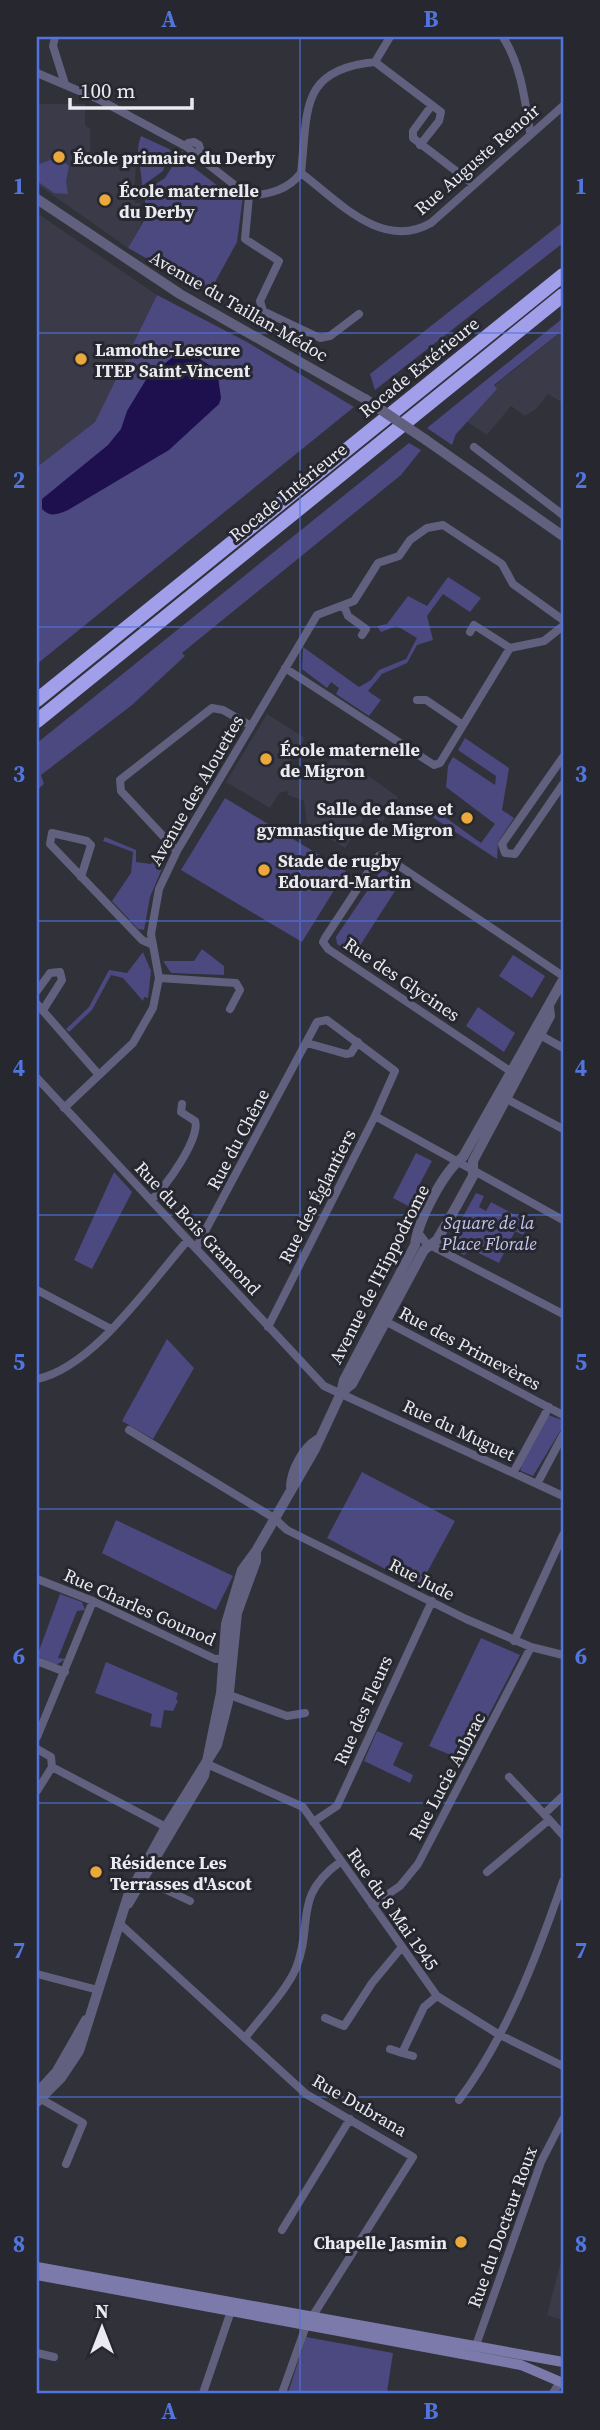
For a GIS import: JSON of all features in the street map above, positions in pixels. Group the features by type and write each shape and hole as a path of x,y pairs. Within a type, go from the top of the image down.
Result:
{"highway":[{"name":"Rocade Extérieure","path":"37,700 563,275"},
{"name":"Rocade Intérieure","path":"37,720 563,295"}],"main road":[{"path":"37,2267 309,2321 563,2362"},
{"path":"37,2276 233,2307"},
{"path":"309,2321 521,2365 562,2382"}],"street":[{"path":"55,37 53,46 65,85"},
{"path":"375,62 390,37"},
{"path":"503,37 511,49 522,86 530,132"},
{"path":"249,196 293,183 301,173 309,101 314,88 322,79 363,63 375,62 442,116 420,145"},
{"path":"37,73 83,91 172,137 187,148 190,142 197,143 202,160 249,196"},
{"path":"432,106 412,135 420,145 472,184"},
{"name":"Rue Auguste Renoir","path":"301,173 371,224 393,233 409,232 431,223 530,132 563,106"},
{"path":"249,196 245,239 279,261 260,301 263,311 320,338 330,336 359,314"},
{"name":"Avenue du Taillan-Médoc","path":"37,200 180,294 365,399 563,536"},
{"path":"474,447 563,514"},
{"path":"362,635 366,629 348,616 344,606 354,601 378,563 399,556 416,534 436,524 443,525 502,564 513,584 563,623 544,641 510,648 474,625 470,632"},
{"name":"Avenue des Alouettes","path":"64,1108 133,1043 145,1027 153,1008 159,978 151,944 159,889 177,851 317,615 324,610 344,606"},
{"path":"285,668 434,765 440,763 510,648"},
{"path":"417,700 426,700 463,725"},
{"path":"177,851 121,792 120,780 212,708 223,710 251,726"},
{"path":"563,757 502,845 505,853 515,853 563,783"},
{"path":"81,877 91,845 87,841 52,833 50,844 81,877 142,940 151,944"},
{"name":"Rue des Glycines","path":"510,1071 324,946 325,938 379,856 383,855 563,978"},
{"path":"37,991 50,973 60,972 62,980 40,1007 99,1074"},
{"path":"159,978 236,983 240,990 230,1009"},
{"name":"Avenue de l'Hippodrome","path":"381,1319 430,1243 437,1240 473,1176 473,1161 510,1071 542,1012 549,1007 563,978"},
{"name":"Avenue de l'Hippodrome","path":"227,1658 233,1595 248,1559 256,1551 291,1486 292,1476 308,1446 317,1440 341,1393 352,1384 415,1245 417,1231 457,1161 463,1157 540,1035 550,1016 549,1007"},
{"name":"Rue du Chêne","path":"196,1248 317,1022 325,1019 358,1042"},
{"path":"540,1035 563,1048"},
{"path":"307,1043 346,1054 351,1053 358,1042"},
{"name":"Rue des Églantiers","path":"268,1327 395,1071 358,1042"},
{"name":"Rue du Bois Gramond","path":"37,1078 324,1387 341,1393"},
{"path":"501,1097 563,1129"},
{"path":"152,1200 161,1192 196,1133 195,1121 181,1112 182,1104"},
{"path":"375,1116 563,1220"},
{"path":"417,1231 422,1240 563,1314"},
{"path":"37,1379 68,1366 96,1347 188,1240"},
{"path":"37,1290 111,1329"},
{"name":"Rue des Primevères","path":"381,1319 563,1415"},
{"name":"Rue du Muguet","path":"341,1393 538,1482 563,1496"},
{"name":"Rue des Primevères","path":"513,1473 549,1407"},
{"name":"Rue Jude","path":"129,1430 274,1518 286,1530 514,1641 563,1655"},
{"path":"538,1482 563,1435"},
{"path":"514,1641 563,1535"},
{"name":"Rue Charles Gounod","path":"37,1579 93,1601 215,1658 227,1658"},
{"path":"37,1737 93,1601"},
{"name":"Rue des Fleurs","path":"313,1822 337,1806 432,1601"},
{"name":"Rue Lucie Aubrac","path":"372,1905 400,1886 418,1864 531,1647"},
{"path":"127,1905 133,1901 204,1776 225,1694 227,1658"},
{"path":"37,1661 65,1672"},
{"path":"225,1694 287,1716 305,1713"},
{"path":"37,1749 51,1757 52,1767"},
{"path":"66,2164 83,2123 38,2098 57,2071 89,2014 128,1896 197,1774 207,1764"},
{"name":"Rue du 8 Mai 1945","path":"207,1764 295,1802 313,1822 437,1996 498,2034 563,2067"},
{"path":"52,1767 166,1827"},
{"path":"37,1791 41,1773 52,1767"},
{"path":"509,1777 563,1835"},
{"path":"486,1872 547,1817 563,1796"},
{"path":"245,2038 296,1970 305,1910 320,1876 340,1862"},
{"path":"145,1880 190,1901"},
{"path":"459,2101 478,2074 527,1979 563,1881"},
{"name":"Rue Dubrana","path":"120,1924 306,2094 413,2157 309,2321"},
{"path":"344,2026 379,1973 402,1947"},
{"path":"37,1974 97,1990"},
{"path":"402,2053 424,2007 437,1996"},
{"path":"325,2018 353,2031"},
{"path":"390,2049 413,2056"},
{"path":"282,2230 350,2119"},
{"name":"Rue du Docteur Roux","path":"475,2348 541,2162 563,2119"},
{"path":"203,2393 233,2307"},
{"path":"282,2393 309,2321"},
{"path":"37,2353 54,2357"},
{"path":"552,2393 562,2382"}],"shaded area":[{"path":"37,104 85,104 85,125 90,129 91,166 136,166 134,196 135,203 140,203 141,225 128,248 37,184"},
{"name":"Lamothe-Lescure ITEP Saint-Vincent","path":"37,213 157,295 95,422 37,467"},
{"path":"563,330 563,403 548,394 536,409 525,416 511,406 487,435 466,421 496,389 494,386"},
{"path":"180,351 192,354 217,370 221,398 219,404 169,450 68,510 58,514 45,512 42,509 42,499 108,445 121,429 127,411 147,378"},
{"path":"267,714 305,738 289,763 315,780 336,753 398,797 383,822 367,813 345,848 307,825 304,801 288,795 287,791 279,793 270,808 226,782"},
{"path":"561,2261 563,2262 563,2320 547,2315"}],"green space":[{"path":"141,136 171,150 163,171 142,186 138,155"},
{"path":"182,151 189,155 185,161 234,198 238,193 243,196 237,242 209,293 128,248 145,219 145,191 165,178"},
{"path":"58,157 69,166 66,181 68,194 54,193 37,181 37,165"},
{"path":"563,222 563,243 375,390 370,374"},
{"path":"157,295 247,342 354,407 37,664 37,467 95,422"},
{"path":"563,318 563,330 494,385 497,389 456,434 452,445 427,428"},
{"path":"409,443 421,450 401,475 182,653 185,656 132,705 41,775 44,784 37,790 37,743"},
{"path":"448,577 481,598 470,612 443,594 427,616 433,640 417,645 407,663 382,674 368,691 381,700 369,716 336,694 339,688 331,682 327,688 302,669 303,647 359,687 371,680 379,670 406,659 417,638 397,626 381,632 377,626 387,624 408,596 427,606"},
{"path":"465,738 509,768 502,810 514,818 498,842 497,859 423,811 428,805 481,843 495,824 446,787 448,766 453,757 495,785 496,776 458,750"},
{"name":"Stade de rugby Edouard-Martin","path":"225,798 346,871 302,942 181,870"},
{"path":"105,837 136,850 136,862 151,864 164,848 166,859 150,897 144,930 138,929 112,901 131,873 133,852 103,841"},
{"path":"382,869 402,880 354,955 337,944 336,937"},
{"path":"202,949 224,966 224,975 171,973 163,961 194,961"},
{"path":"143,952 151,971 148,998 144,997 143,1001 123,978 111,975 92,1010 69,1032 66,1029 89,1007 109,970 127,973"},
{"path":"513,955 545,976 532,998 499,976"},
{"path":"478,1007 515,1033 504,1052 466,1026"},
{"path":"416,1153 432,1161 416,1191 418,1211 393,1198"},
{"path":"114,1172 132,1192 92,1269 74,1260"},
{"name":"Square de la Place Florale","path":"476,1193 484,1196 479,1207 486,1211 491,1202 530,1223 523,1235 515,1231 499,1263 470,1249 464,1255 447,1245"},
{"path":"167,1339 194,1368 153,1439 122,1421"},
{"path":"548,1415 562,1420 563,1426 533,1476 521,1471 520,1466"},
{"path":"362,1472 455,1521 419,1587 327,1538"},
{"path":"116,1520 233,1576 216,1610 102,1553"},
{"path":"60,1594 82,1602 85,1610 77,1611 58,1658 66,1659 56,1665 37,1656"},
{"path":"481,1638 520,1655 465,1761 429,1746"},
{"path":"106,1662 178,1693 178,1701 173,1711 164,1710 161,1728 150,1726 152,1714 95,1693"},
{"path":"377,1731 403,1743 393,1765 413,1775 410,1783 364,1761"},
{"path":"306,2337 393,2353 387,2392 391,2393 288,2393"}],"place":[{"name":"École primaire du Derby","path":"59,157"},
{"name":"École maternelle du Derby","path":"105,200"},
{"name":"Lamothe-Lescure ITEP Saint-Vincent","path":"81,359"},
{"name":"École maternelle de Migron","path":"266,759"},
{"name":"Salle de danse et gymnastique de Migron","path":"467,818"},
{"name":"Stade de rugby Edouard-Martin","path":"264,870"},
{"name":"Résidence Les Terrasses d'Ascot","path":"96,1872"},
{"name":"Chapelle Jasmin","path":"461,2242"}]}
